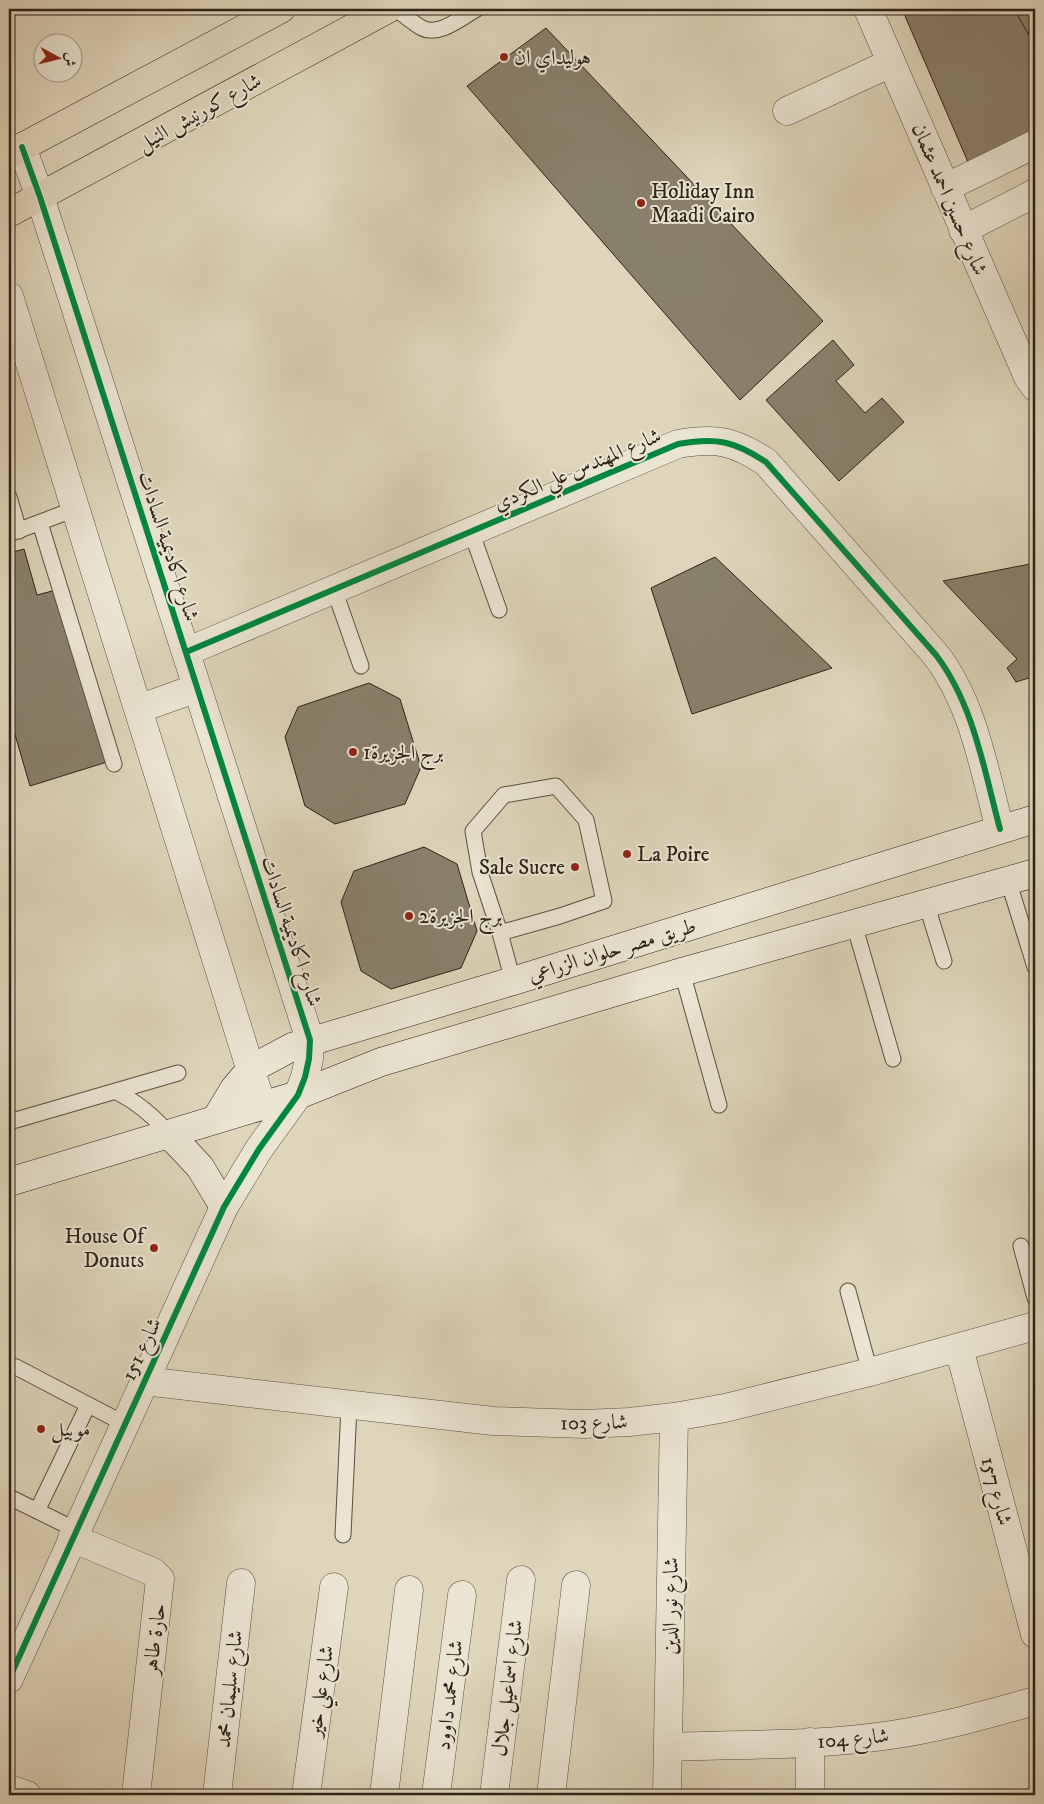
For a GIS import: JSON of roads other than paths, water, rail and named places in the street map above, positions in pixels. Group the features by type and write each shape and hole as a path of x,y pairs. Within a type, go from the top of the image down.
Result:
{"highway":[{"path":"15,151 281,9"},
{"name":"شارع كورنيش النيل","path":"9,213 388,9"}],"street":[{"name":"شارع حسين احمد عثمان","path":"868,9 963,230 1028,376 1035,387"},
{"path":"787,111 891,63"},
{"path":"945,188 1035,144"},
{"name":"شارع اكاديمية السادات","path":"15,151 40,197 310,1040"},
{"path":"963,230 1035,194"},
{"path":"9,296 262,1106"},
{"name":"شارع المهندس علي الكردي","path":"186,652 678,444 702,440 725,442 747,450 766,462 950,672 968,713 1000,829"},
{"path":"138,709 197,688"},
{"name":"طريق مصر حلوان الزراعي","path":"216,1119 234,1089 251,1069 292,1047 310,1040 512,981 1000,829 1035,820"},
{"name":"طريق مصر حلوان الزراعي","path":"9,1182 298,1095 380,1062 682,972 1035,872"},
{"name":"شارع 151","path":"9,1679 224,1207 259,1149 298,1095 309,1059 310,1040"},
{"path":"169,1134 200,1167 224,1207"},
{"name":"شارع 103","path":"144,1381 493,1421 584,1424 629,1422 674,1417 725,1408 870,1372 1035,1326"},
{"name":"شارع 157","path":"959,1348 1035,1634"},
{"name":"شارع نور الدين","path":"667,1795 674,1417"},
{"name":"حارة طاهر","path":"74,1534 153,1572 160,1579 136,1795"},
{"name":"شارع اسماعيل جلال","path":"494,1795 521,1580"},
{"name":"شارع سليمان محمد","path":"217,1795 241,1582"},
{"path":"551,1795 576,1585"},
{"name":"شارع علي خير","path":"306,1795 334,1587"},
{"path":"384,1795 409,1590"},
{"name":"شارع محمد داوود","path":"436,1795 462,1595"},
{"name":"شارع 104","path":"668,1747 850,1740 923,1730 1035,1702"},
{"path":"810,1742 810,1795"},
{"path":"9,1789 26,1795"}],"lane":[{"path":"396,9 422,28 433,30 443,28 477,9"},
{"path":"9,497 14,532 76,509"},
{"path":"40,523 114,764"},
{"path":"471,531 499,610"},
{"path":"334,590 361,666"},
{"path":"500,933 604,902 586,820 556,786 504,795 472,831 480,872 500,933 512,981"},
{"path":"1008,880 1035,967"},
{"path":"926,903 944,961"},
{"path":"854,924 893,1058"},
{"path":"682,972 719,1105"},
{"path":"9,1122 178,1072"},
{"path":"115,1091 145,1109 169,1134"},
{"path":"1021,1246 1035,1298"},
{"path":"848,1291 870,1372"},
{"path":"9,1366 125,1424"},
{"path":"37,1511 88,1405"},
{"path":"343,1535 349,1406"},
{"path":"9,1497 37,1511 74,1534"}],"place":[{"name":"هوليداي ان","path":"504,57"},
{"name":"Holiday Inn Maadi Cairo","path":"641,203"},
{"name":"برج الجزيرة1","path":"353,752"},
{"name":"La Poire","path":"627,854"},
{"name":"Sale Sucre","path":"575,867"},
{"name":"برج الجزيرة2","path":"409,916"},
{"name":"House Of Donuts","path":"154,1248"},
{"name":"موبيل","path":"41,1429"}]}
